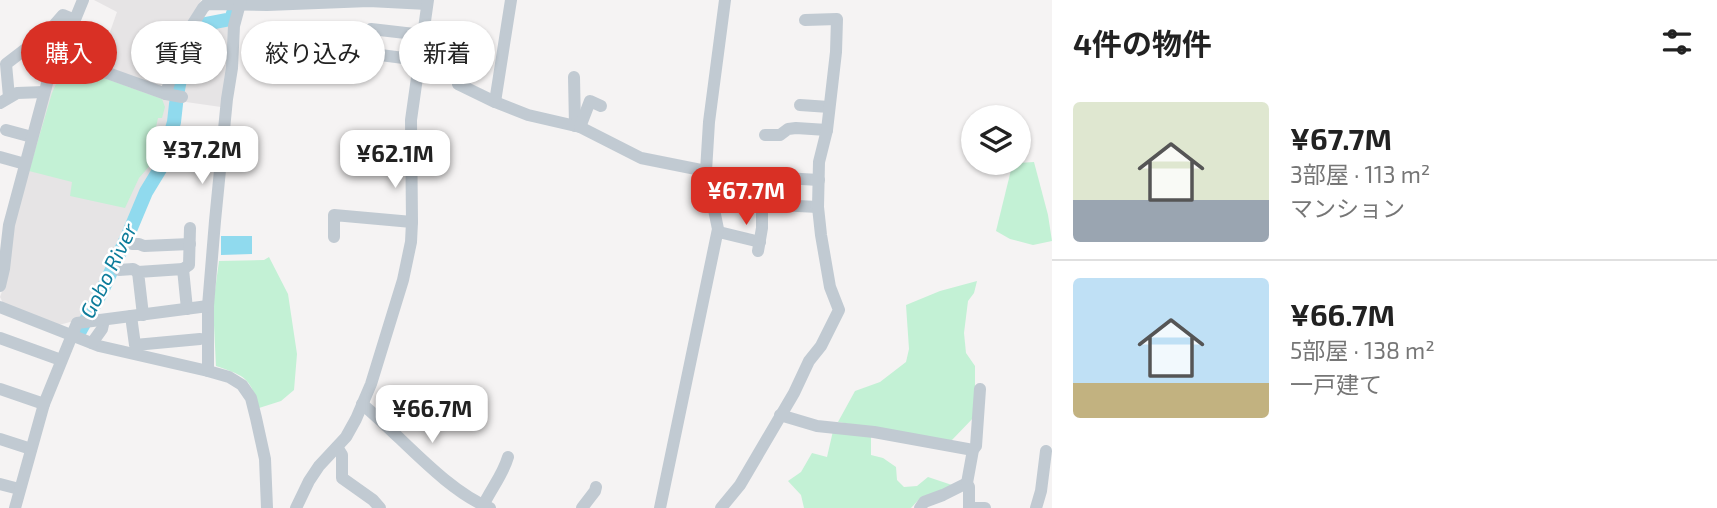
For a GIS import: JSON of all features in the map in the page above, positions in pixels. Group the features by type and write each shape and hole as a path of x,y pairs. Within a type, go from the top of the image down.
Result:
{"street":[{"path":"4,100 6,64 49,31 63,15 75,20 83,0"},
{"path":"495,102 511,0"},
{"path":"660,508 718,229 707,187 706,171 709,122 725,0"},
{"path":"117,76 174,95 179,46 207,4 427,2 425,21"},
{"path":"200,307 238,4"},
{"path":"721,508 740,485 839,310 830,287 818,206 819,162 827,130 837,19 805,20"},
{"path":"573,76 578,126"},
{"path":"1,282 9,225 6,210 25,164 46,84"},
{"path":"296,508 319,466 346,437 362,404 371,384 403,280 411,243 411,120 416,84"},
{"path":"458,84 528,115 578,126 641,158 706,171"},
{"path":"4,100 17,93 44,92"},
{"path":"578,126 590,101 601,106"},
{"path":"800,104 829,107"},
{"path":"765,135 780,135 788,129 796,128 827,130"},
{"path":"6,130 32,137"},
{"path":"0,157 25,164"},
{"path":"784,178 818,180"},
{"path":"712,200 818,206"},
{"path":"723,233 759,246 762,204"},
{"path":"334,237 334,215 412,222"},
{"path":"190,228 186,267 200,307 208,371"},
{"path":"190,244 139,245 142,272 135,345 200,339"},
{"path":"119,270 133,269 142,272 205,264"},
{"path":"0,307 79,338 229,377 242,385 251,398 265,459 267,508"},
{"path":"79,338 77,323 200,307"},
{"path":"15,508 44,404 61,360 79,338 102,329 104,320"},
{"path":"0,338 61,360"},
{"path":"0,389 44,404"},
{"path":"980,389 976,446 967,483 970,487 969,508 985,508"},
{"path":"362,404 433,468 469,498 485,507 493,485 509,457"},
{"path":"780,415 817,426 874,432 973,450"},
{"path":"0,439 31,449"},
{"path":"337,447 342,455 342,478 380,508"},
{"path":"1036,508 1046,451"},
{"path":"920,508 923,502 967,483"},
{"path":"0,484 19,489"},
{"path":"582,508 596,487"}],"shaded area":[{"path":"94,0 201,0 192,21 131,21 131,77 117,73 117,21 114,21 117,12"},
{"path":"227,23 229,23 227,75"},
{"path":"117,80 169,99 164,147 156,170 142,191 95,296 81,319 59,325 3,303 0,297 5,283 10,235 52,84 117,84"},
{"path":"181,84 225,84 221,107 179,101"}],"green space":[{"path":"117,83 162,99 165,107 162,118 158,118 152,145 156,147 152,163 139,178 125,208 70,196 72,182 29,171 56,84"},
{"path":"1031,162 1034,162 1052,241 1033,245 1010,239 996,231 1010,175 1031,175"},
{"path":"269,257 288,294 297,354 294,390 281,401 259,408 253,390 245,379 216,366 213,305 219,261 264,260"},
{"path":"977,281 974,293 968,301 964,333 966,353 975,366 975,416 951,441 838,422 855,391 880,382 906,362 909,349 906,305 940,291"},
{"path":"833,431 871,436 871,455 883,458 896,467 897,480 904,487 917,486 928,477 955,486 921,497 911,508 804,508 801,495 788,481 801,472 812,453 827,457"}],"water":[{"path":"221,236 252,236 252,254 221,255"}],"waterway":[{"name":"Gobo River","path":"80,331 102,291 146,192 160,169 174,122 184,59 192,35 200,25 231,19 236,5"}]}
